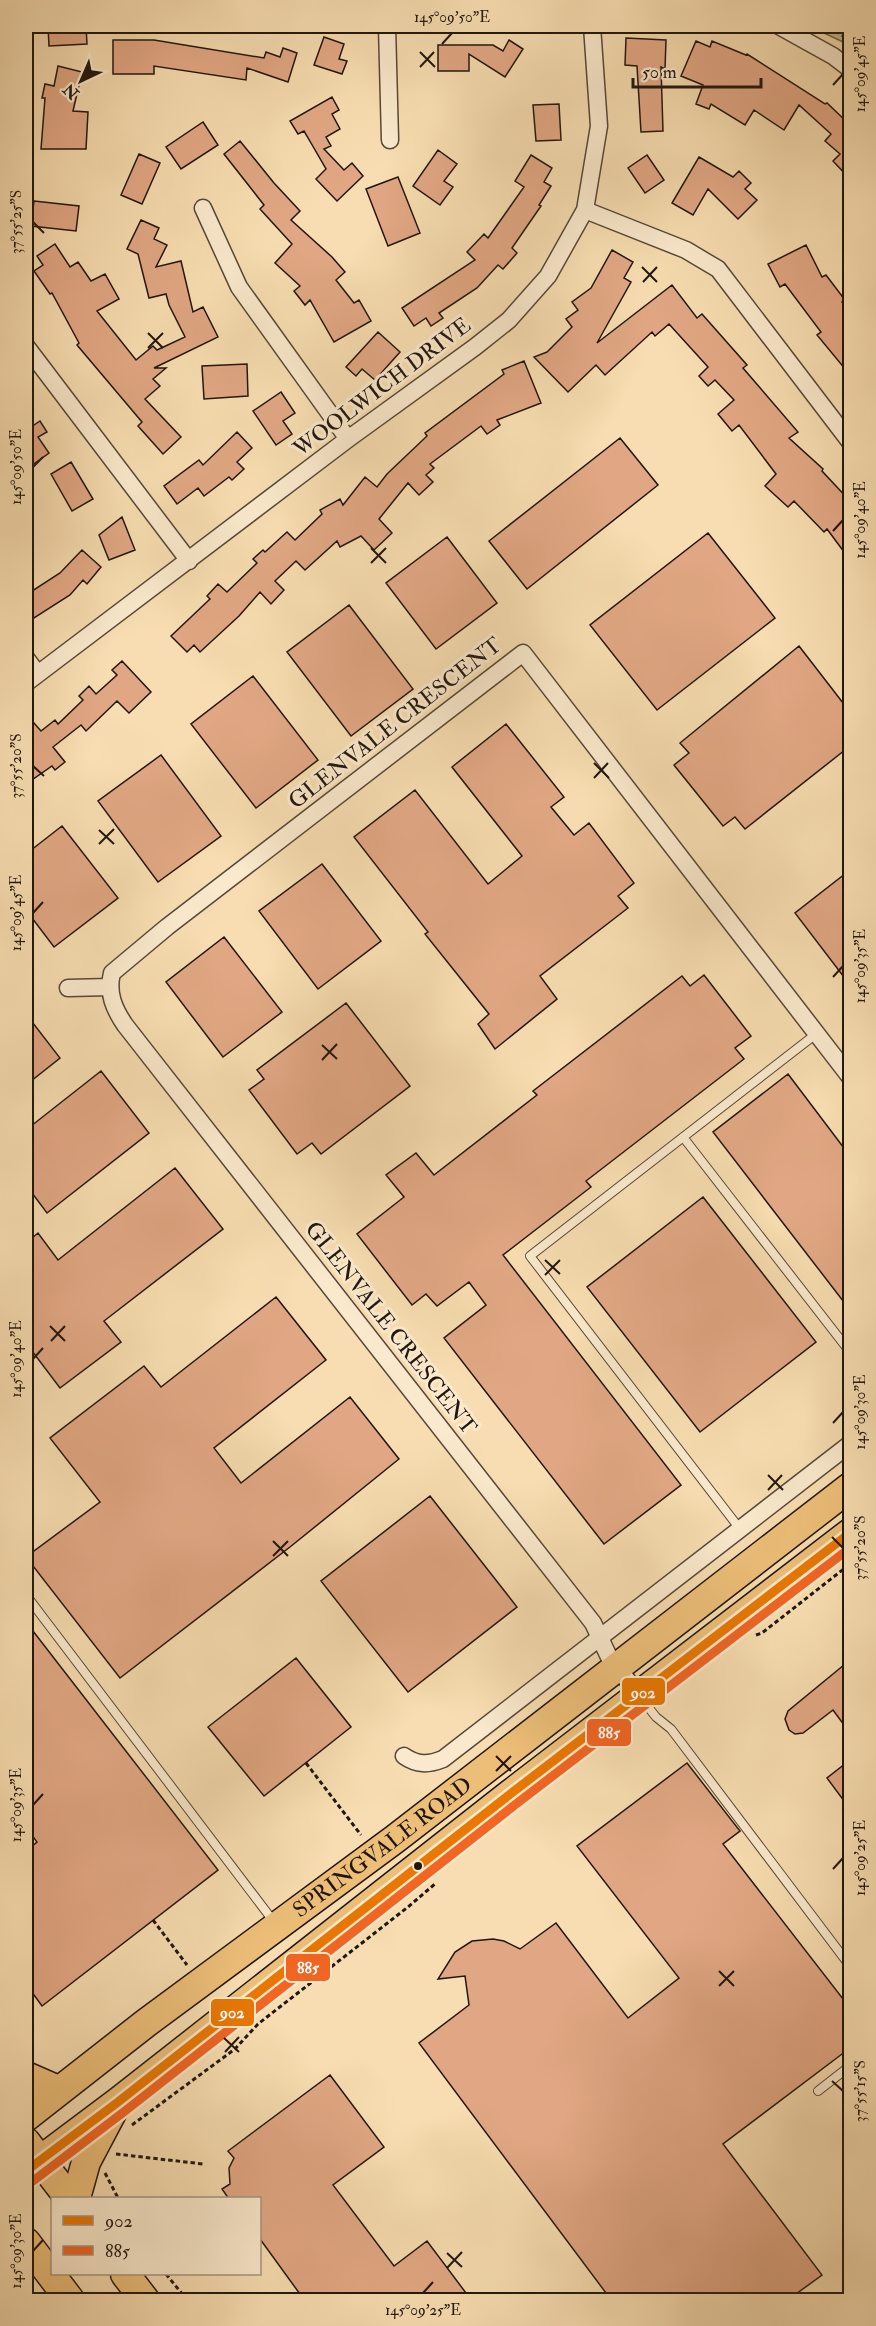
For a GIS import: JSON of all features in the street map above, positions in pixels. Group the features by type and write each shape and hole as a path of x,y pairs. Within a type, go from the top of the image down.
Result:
{"highway":[{"name":"SPRINGVALE ROAD","path":"26,2116 395,1839 850,1487"},
{"name":"SPRINGVALE ROAD","path":"30,2158 123,2115 639,1695 850,1533"},
{"path":"26,2076 58,2090"},
{"path":"77,2197 86,2162 123,2115"},
{"path":"30,2158 67,2197"},
{"path":"26,2242 51,2275"},
{"path":"26,2272 67,2296"},
{"path":"51,2275 67,2296"},
{"path":"126,2275 145,2301"}],"street":[{"path":"387,26 390,140"},
{"name":"WOOLWICH DRIVE","path":"31,678 509,320 548,276 585,210 599,126 592,26"},
{"path":"779,26 834,56 850,69"},
{"path":"203,208 239,287 348,440"},
{"path":"585,210 686,250 718,269 850,442"},
{"path":"26,346 189,561"},
{"name":"GLENVALE CRESCENT","path":"639,1695 617,1667 598,1637 593,1623 125,1025 114,1005 110,987 112,973 523,653 850,1077"},
{"path":"26,658 31,678"},
{"path":"68,988 110,987"},
{"name":"SPRINGVALE ROAD","path":"404,1756 414,1763 429,1764 442,1759 850,1444"}],"lane":[{"path":"740,1529 530,1256 816,1034"},
{"path":"683,1137 850,1352"},
{"path":"26,1594 278,1927"},
{"path":"639,1695 656,1717 671,1729 850,1966"},
{"path":"818,2091 850,2066"}],"path":[{"path":"840,26 835,30 850,41"},
{"path":"754,1635 762,1633 850,1564"},
{"path":"306,1763 361,1834"},
{"path":"123,2115 235,2049 258,2024 408,1907 444,1876"},
{"path":"153,1920 187,1965"},
{"path":"113,2147 111,2154 203,2164"},
{"path":"167,2275 187,2301"}],"green space":[{"path":"809,26 850,26 850,48 841,41"}],"building":[{"path":"48,26 86,26 87,44 49,46"},
{"path":"324,37 344,44 339,59 347,61 342,74 314,65"},
{"path":"626,38 666,40 665,69 661,67 663,131 641,132 637,66 625,65"},
{"path":"113,40 154,40 264,58 266,52 280,57 283,48 297,53 288,82 247,68 246,80 154,66 154,74 113,74"},
{"path":"509,40 523,49 505,77 469,54 469,71 438,71 438,45 493,45 503,51"},
{"path":"696,41 710,47 712,41 747,54 825,104 827,103 850,125 850,179 833,161 840,154 825,141 831,134 799,105 784,130 754,110 745,125 711,104 709,109 696,104 703,85 681,76"},
{"path":"58,66 82,72 73,111 88,112 86,149 41,149 45,98 42,98 45,84 54,86"},
{"path":"332,97 339,110 332,114 340,129 326,137 331,146 324,149 344,170 352,163 363,176 337,201 316,179 326,169 304,131 298,134 290,121"},
{"path":"559,104 561,140 536,141 533,105"},
{"path":"203,122 218,145 181,169 166,147"},
{"path":"240,141 300,211 291,220 345,272 336,280 354,303 359,300 371,321 334,342 310,300 305,305 294,291 300,286 275,263 292,244 260,209 264,205 224,154"},
{"path":"438,150 457,164 444,181 453,187 440,205 413,186"},
{"path":"139,154 160,163 142,204 121,195"},
{"path":"531,155 552,168 544,182 551,186 539,205 541,206 512,248 517,253 503,269 498,265 477,288 439,313 443,318 431,326 426,318 414,326 402,308 475,260 467,252 484,234 488,238 524,187 515,181"},
{"path":"647,155 664,180 645,193 628,168"},
{"path":"699,157 733,177 739,171 751,183 745,189 757,200 738,219 708,189 693,215 672,203"},
{"path":"398,177 420,233 388,246 366,189"},
{"path":"34,201 79,206 76,231 31,226"},
{"path":"141,220 159,228 154,239 167,245 156,267 181,261 193,312 203,307 218,337 154,368 166,368 153,379 160,386 145,399 181,437 163,454 138,426 142,422 77,345 79,343 52,293 50,294 34,271 43,265 37,256 55,244 70,267 78,262 91,281 105,274 119,299 97,311 136,360 153,346 157,350 185,337 166,294 149,298 138,254 127,249"},
{"path":"806,245 822,277 826,275 845,300 842,302 850,313 850,375 817,335 821,332 785,284 780,287 768,264"},
{"path":"612,250 633,262 624,278 631,282 597,343 672,285 697,318 702,314 747,365 743,368 798,432 789,438 823,469 822,471 850,501 850,560 827,529 824,532 794,501 788,507 765,486 776,474 739,425 732,431 718,414 734,400 715,380 708,386 699,376 708,367 669,324 655,336 652,332 605,375 596,365 568,392 534,357 547,352 572,327 566,319 578,310 572,302 591,288"},
{"path":"378,332 400,352 375,380 362,369 356,376 346,367"},
{"path":"524,361 541,403 497,420 500,425 487,434 481,426 430,464 434,468 426,475 433,482 419,495 408,483 379,519 392,533 374,550 361,536 340,547 337,541 305,570 296,561 275,581 284,590 271,604 260,592 239,616 200,652 194,645 187,652 171,636 210,599 207,596 218,584 227,592 257,563 253,559 263,550 265,552 287,532 295,540 322,514 320,510 340,499 343,505 365,477 377,487 387,474 427,436 425,433 504,374 502,370"},
{"path":"247,364 248,396 204,399 202,366"},
{"path":"281,392 295,413 283,421 292,434 276,445 253,411"},
{"path":"26,419 31,427 40,421 47,432 38,437 49,453 31,466 26,459"},
{"path":"237,432 252,448 237,462 244,469 232,480 229,477 204,496 198,488 177,504 164,486 199,460 203,465"},
{"path":"620,438 658,485 527,589 489,541"},
{"path":"71,462 93,499 72,511 51,474"},
{"path":"122,517 135,550 109,560 99,535"},
{"path":"708,533 775,618 657,710 590,625"},
{"path":"447,537 497,603 436,649 386,583"},
{"path":"82,550 101,567 87,584 83,580 70,595 34,618 26,605 26,595 60,573"},
{"path":"349,605 413,689 351,736 287,652"},
{"path":"799,646 850,712 850,746 745,829 735,817 723,826 674,765 689,753 680,743"},
{"path":"122,661 151,692 129,713 117,701 86,731 81,725 53,747 65,762 55,770 52,766 26,784 26,730 34,723 41,731 55,720 58,724 83,700 79,696 89,686 96,694 117,675 112,670"},
{"path":"253,676 318,760 256,808 191,724"},
{"path":"506,724 564,797 551,807 574,835 589,823 634,883 618,896 628,908 540,976 557,999 495,1049 478,1024 489,1014 425,934 428,932 354,837 415,790 488,884 522,856 452,767"},
{"path":"161,755 221,836 158,882 98,801"},
{"path":"62,826 118,898 54,947 26,910 26,854"},
{"path":"322,864 381,941 318,989 259,911"},
{"path":"850,870 850,985 795,913"},
{"path":"224,937 282,1012 223,1057 166,982"},
{"path":"704,975 751,1036 735,1048 744,1059 586,1181 591,1187 503,1255 681,1485 604,1544 444,1338 486,1305 469,1282 437,1306 426,1294 412,1305 357,1234 404,1197 386,1175 416,1153 434,1175 537,1095 533,1091 682,976 690,986"},
{"path":"346,1003 410,1086 321,1154 312,1143 297,1154 249,1090 264,1079 257,1070"},
{"path":"26,1014 60,1058 26,1085"},
{"path":"101,1071 149,1133 47,1213 26,1185 26,1130"},
{"path":"788,1074 850,1156 850,1310 713,1132"},
{"path":"175,1168 223,1229 104,1321 121,1342 60,1388 26,1343 26,1243 38,1233 58,1260"},
{"path":"703,1197 816,1342 700,1432 587,1287"},
{"path":"276,1297 326,1360 214,1448 241,1483 350,1397 399,1459 290,1547 120,1678 26,1557 100,1502 50,1438 144,1366 161,1387"},
{"path":"430,1496 517,1607 408,1692 321,1581"},
{"path":"26,1622 218,1870 42,2006 26,1984 26,1851 37,1842 26,1827"},
{"path":"296,1658 351,1727 264,1796 208,1727"},
{"path":"850,1660 850,1733 833,1710 803,1733 795,1734 789,1730 785,1719 788,1711"},
{"path":"850,1760 850,1809 827,1778"},
{"path":"687,1763 740,1831 723,1844 850,2008 850,2048 723,2144 822,2275 796,2294 800,2301 612,2301 419,2043 469,2005 465,1976 438,1979 455,1952 472,1941 493,1939 504,1941 520,1949 556,1923 628,2018 679,1978 577,1846"},
{"path":"330,2075 384,2147 333,2185 394,2266 427,2241 472,2301 305,2301 261,2240 261,2197 228,2197 222,2189 230,2184 229,2168 234,2158 228,2151"}],"transit line":[{"name":"902","path":"26,2171 850,1533"},
{"name":"885","path":"33,2181 516,1804 850,1548"}]}
